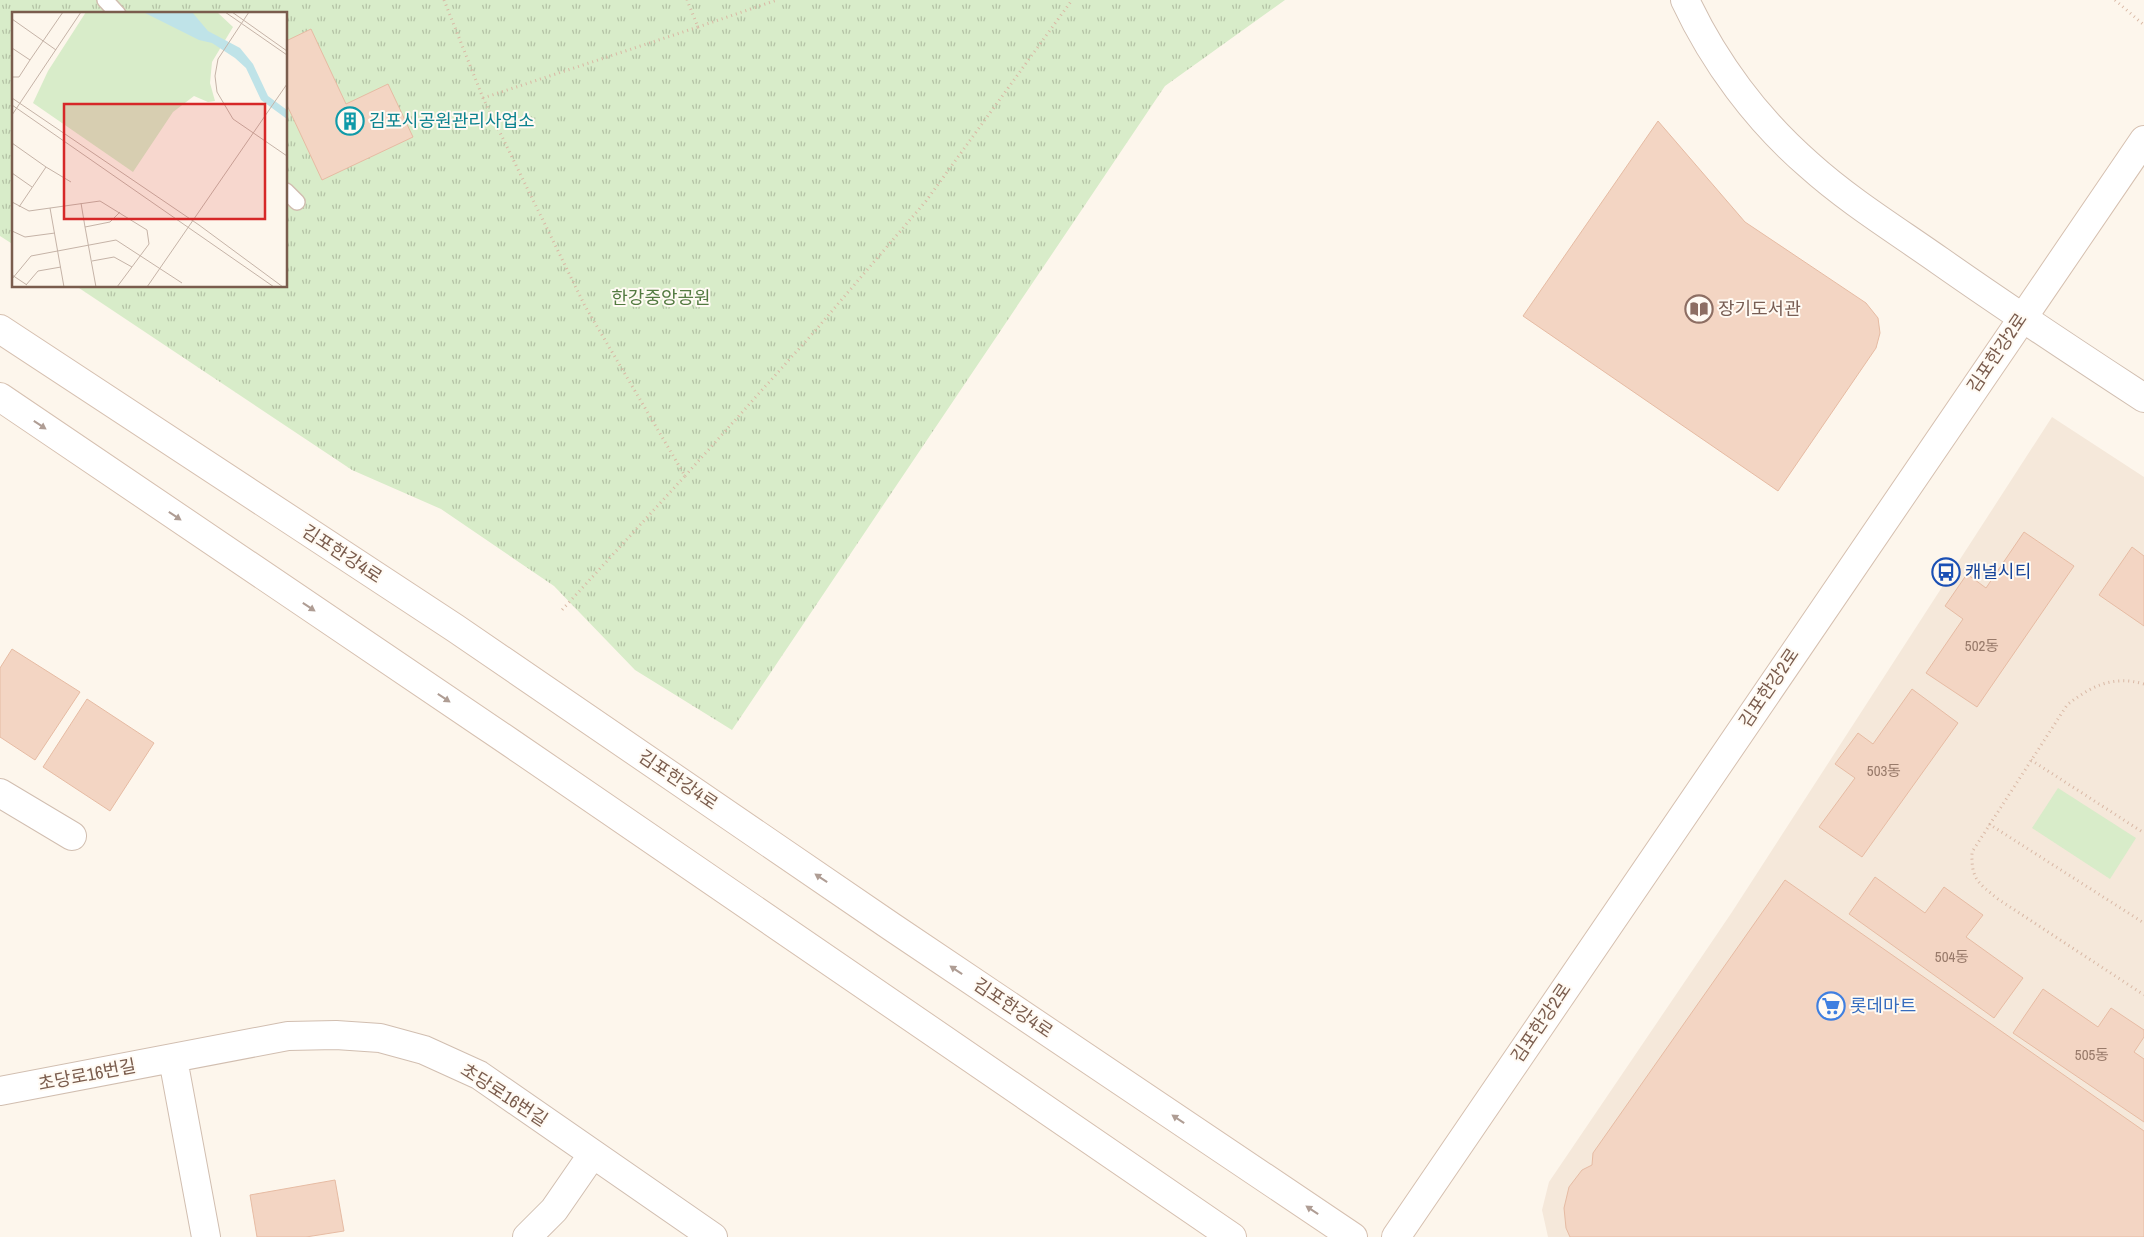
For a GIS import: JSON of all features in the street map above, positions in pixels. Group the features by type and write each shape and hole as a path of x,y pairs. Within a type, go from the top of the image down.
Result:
{"street":[{"path":"1685,0 1698,28 1749,104 1808,165 1862,206 2021,318 2144,398"},
{"name":"김포한강2로","path":"1396,1237 2078,234 2144,140"},
{"name":"김포한강4로","path":"0,328 455,628 892,927 1353,1237"},
{"path":"0,397 544,765 1232,1237"},
{"path":"0,793 72,836"},
{"name":"초당로16번길","path":"0,1091 288,1036 336,1034 380,1038 424,1050 479,1075 713,1237"},
{"path":"174,1059 206,1237"},
{"path":"527,1237 554,1210 592,1155"}],"lane":[{"path":"105,0 116,12"}],"path":[{"path":"444,0 483,98 584,306 685,476"},
{"path":"687,0 698,27"},
{"path":"483,98 777,0"},
{"path":"562,610 814,332 926,201 1072,0"},
{"path":"2115,0 2144,24"},
{"path":"2144,684 2127,679 2107,682 2082,693 2067,705 1972,852 1972,867 1977,882 1998,899 2144,995"},
{"path":"2031,760 2144,833"},
{"path":"1989,824 2144,923"}],"shaded area":[{"path":"2052,417 2144,477 2144,1237 1548,1237 1542,1210 1549,1182 1732,912"}],"green space":[{"name":"한강중앙공원","path":"0,0 1285,0 1165,86 732,730 635,670 554,586 441,509 352,470 79,288 288,288 288,12 12,12 12,244 0,236"},
{"path":"2058,788 2136,838 2110,879 2032,828"}],"building":[{"name":"김포시공원관리사업소","path":"311,29 346,104 388,84 413,137 322,180 288,107 288,40"},
{"name":"장기도서관","path":"1658,121 1745,222 1866,303 1878,318 1880,333 1876,348 1778,491 1523,316"},
{"path":"2024,532 2074,566 1977,707 1926,673 1963,619 1945,606 1967,574 1986,588"},
{"path":"2132,547 2144,556 2144,626 2099,595"},
{"path":"12,649 80,692 35,760 0,737 0,668"},
{"path":"1912,689 1958,723 1862,857 1819,827 1855,778 1835,764 1858,733 1873,744"},
{"path":"87,699 154,743 110,811 43,767"},
{"path":"1875,877 1925,913 1944,887 1983,915 1966,937 2023,978 1994,1018 1849,914"},
{"name":"롯데마트","path":"1785,880 2144,1131 2144,1237 1570,1237 1566,1228 1564,1208 1569,1187 1582,1170 1592,1165 1593,1153"},
{"path":"2043,989 2098,1027 2111,1008 2144,1030 2144,1037 2134,1052 2144,1059 2144,1122 2013,1033"},
{"path":"335,1180 344,1231 306,1237 257,1237 250,1195"}],"place":[{"name":"김포시공원관리사업소","path":"350,121"},
{"name":"장기도서관","path":"1699,309"},
{"name":"캐널시티","path":"1946,572"},
{"name":"롯데마트","path":"1831,1006"}]}
